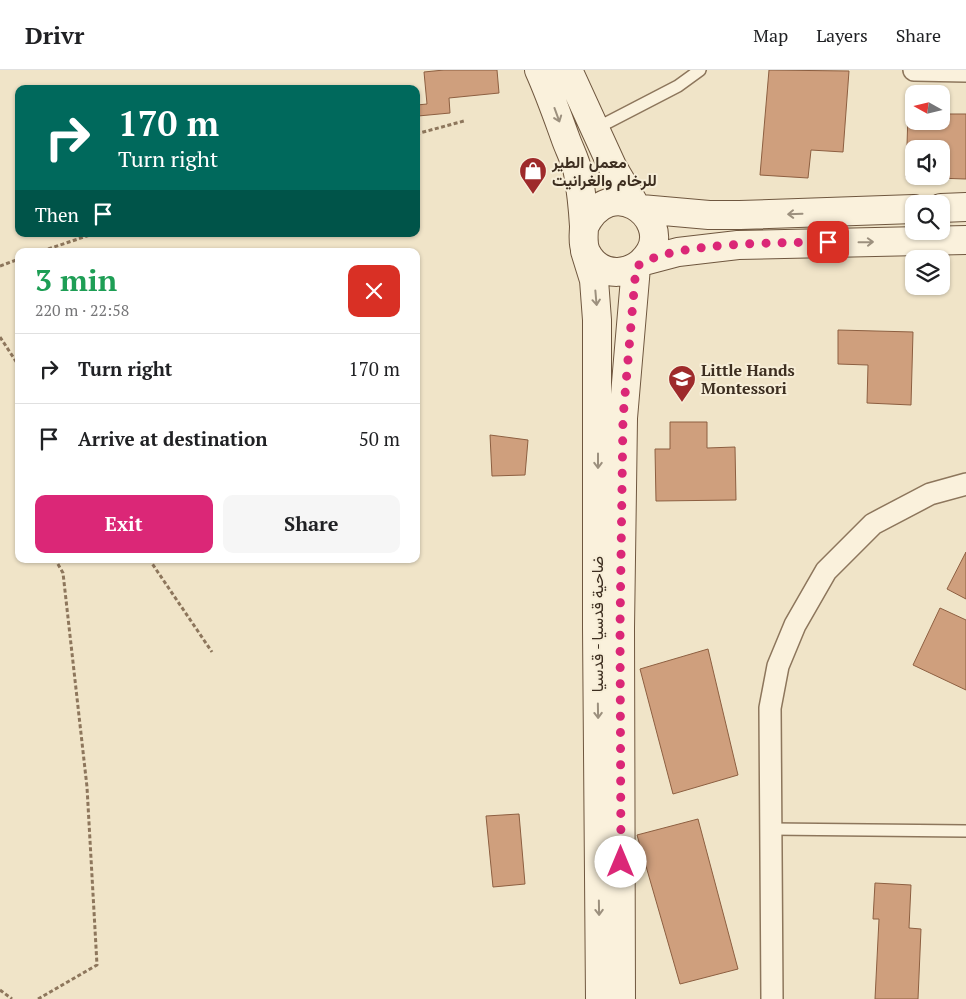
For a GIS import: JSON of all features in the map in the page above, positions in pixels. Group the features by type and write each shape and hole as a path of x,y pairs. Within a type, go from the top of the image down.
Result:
{"main road":[{"name":"ضاحية قدسيا - قدسيا","path":"539,70 578,171 584,239 594,280 597,320 600,999"},
{"path":"568,70 612,166 638,207 650,221 653,235 651,249 640,264"},
{"path":"905,209 755,215 709,214 638,207 623,201 611,202 599,206 590,215 584,239 592,261 601,268 613,272 625,271 640,264 678,252 738,245 966,240"},
{"path":"950,208 966,207"},
{"name":"ضاحية قدسيا - قدسيا","path":"622,999 620,628 623,418 640,264"}],"street":[{"path":"914,70 966,71"},
{"path":"772,999 770,708 778,666 794,625 826,570 873,524 930,494 966,484"}],"lane":[{"path":"595,129 678,86 700,70"},
{"path":"771,829 966,831"}],"path":[{"path":"420,133 464,121"},
{"path":"51,248 83,237"},
{"path":"0,266 15,260"},
{"path":"0,338 15,360"},
{"path":"38,999 97,965 86,777 63,573 57,563"},
{"path":"152,563 212,652"},
{"path":"0,990 12,999"}],"building":[{"path":"497,70 499,93 449,98 450,113 420,116 420,105 427,104 424,72"},
{"path":"769,70 849,71 843,152 811,150 808,178 760,175"},
{"path":"950,114 966,114 966,179 950,178 950,140 907,140 907,130 950,130"},
{"path":"838,330 913,332 911,405 867,403 868,365 838,364"},
{"path":"670,422 707,422 707,448 735,447 736,500 656,501 655,449 670,449"},
{"path":"490,435 528,440 525,475 492,476"},
{"path":"966,552 966,599 947,589"},
{"path":"940,608 966,620 966,690 913,665"},
{"path":"708,649 738,775 673,794 640,669"},
{"path":"519,814 525,884 493,887 486,816"},
{"path":"698,819 738,969 680,984 637,835"},
{"path":"875,883 911,885 909,928 921,929 918,999 875,999 879,919 873,919"}],"place":[{"name":"معمل الطير للرخام والغرانيت","path":"533,195"},
{"name":"Little Hands Montessori","path":"682,403"}],"route":[{"path":"621,862 620,628 623,418 636,267 644,262 678,252 708,248 768,243 828,242"}]}
